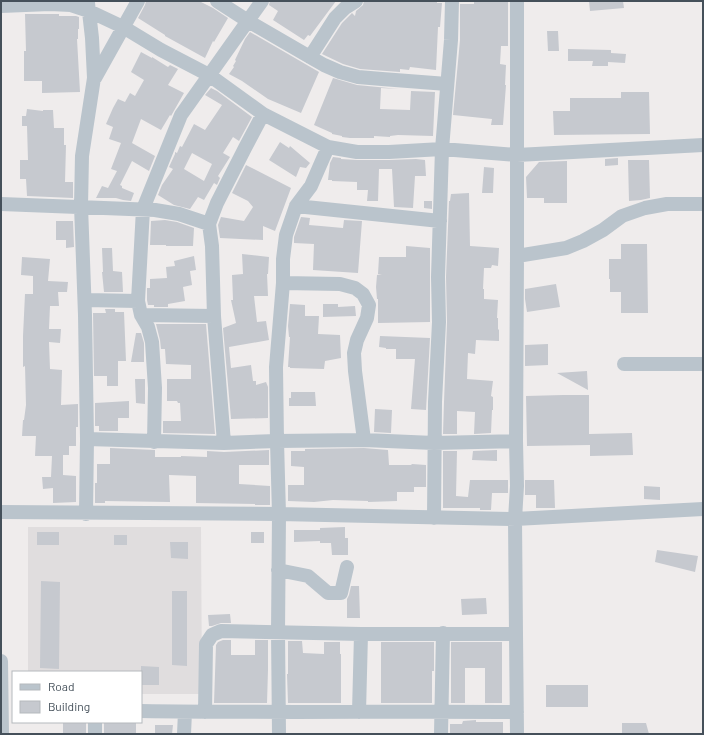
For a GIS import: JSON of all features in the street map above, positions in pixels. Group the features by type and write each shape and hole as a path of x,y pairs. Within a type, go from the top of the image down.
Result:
{"street":[{"path":"94,78 138,1"},
{"path":"217,1 310,58 340,72 358,77 382,80 447,84"},
{"path":"154,442 155,388 152,342 148,327 141,315 138,300 143,209 181,115 262,1"},
{"path":"310,58 334,18 356,1"},
{"path":"434,518 434,443 439,322 438,277 442,150 451,40 452,1"},
{"path":"517,1 518,256 517,486 515,519 517,734"},
{"path":"1,6 50,4 88,6 161,50 209,75 263,114 328,147 357,152 442,150 517,156 703,145"},
{"path":"86,514 87,439 85,300 80,206 82,156 94,78 92,38 88,6"},
{"path":"224,443 214,316 212,246 209,224 217,203 263,114"},
{"path":"279,734 279,514 276,366 283,283 282,271 286,235 296,206 311,186 328,147"},
{"path":"1,204 160,210 172,212 209,224"},
{"path":"518,256 566,248 603,230 622,216 645,208 667,204 703,204"},
{"path":"296,206 440,220"},
{"path":"283,283 340,284 355,288 363,294 369,304 367,318 357,340 354,353 364,440"},
{"path":"85,300 138,300"},
{"path":"141,315 214,316"},
{"path":"624,364 703,364"},
{"path":"87,439 224,443 364,440 434,443 516,441"},
{"path":"1,512 86,514 279,514 515,519 703,509"},
{"path":"278,570 308,576 328,593 341,593 347,567"},
{"path":"205,712 206,644 212,635 221,631 360,634 516,634"},
{"path":"441,734 443,633"},
{"path":"359,712 360,634"},
{"path":"1,661 4,720"},
{"path":"142,711 516,712"},
{"path":"184,712 184,734"},
{"path":"95,723 95,734"}],"shaded area":[{"path":"28,527 201,527 202,694 142,694 142,671 28,671"}],"building":[{"path":"146,1 199,1 228,18 214,42 213,41 205,58 165,36 138,18"},
{"path":"270,1 336,1 310,36 308,35 304,40 273,20 278,11 269,5"},
{"path":"364,1 437,1 437,3 442,3 440,27 438,27 436,70 410,67 409,70 400,69 400,72 360,69 343,64 322,54 342,23 352,13 355,16 356,11 363,5"},
{"path":"474,1 508,1 508,46 501,46 500,64 506,65 503,125 491,125 492,119 453,115 460,40 460,4 474,4"},
{"path":"589,1 623,1 624,8 590,11"},
{"path":"25,14 59,14 59,16 79,17 77,39 80,92 42,93 42,81 24,81 24,51 26,51"},
{"path":"547,31 558,31 559,51 548,51"},
{"path":"250,32 319,72 301,113 268,99 229,74 234,67 235,60 245,39"},
{"path":"568,49 611,50 611,53 626,54 625,63 608,62 608,66 592,66 593,61 568,61"},
{"path":"141,52 168,67 170,65 178,69 168,85 184,93 161,130 141,119 132,143 155,156 149,171 132,161 120,185 122,188 134,193 131,201 116,198 96,198 102,186 108,188 117,171 111,169 121,143 109,139 113,127 106,124 118,99 125,102 130,93 135,96 144,80 131,72"},
{"path":"333,78 357,85 399,89 381,88 380,109 410,110 411,91 435,92 433,136 398,135 390,137 374,136 374,138 350,138 332,134 314,125"},
{"path":"211,88 252,117 239,141 233,137 223,153 230,157 218,176 220,178 217,185 214,183 204,200 198,197 190,209 174,205 158,195 162,185 173,169 169,167 175,152 177,153 180,146 182,147 194,124 205,130 222,105 205,95","holes":["192,153 212,164 204,181 184,169"]},
{"path":"621,92 649,92 650,134 554,135 553,111 570,111 570,98 621,98"},
{"path":"27,109 43,111 53,110 54,128 64,128 64,145 66,145 65,182 73,182 73,198 27,196 26,179 20,179 20,160 28,160 27,126 22,126 22,116 26,116"},
{"path":"280,142 289,148 290,146 310,163 306,168 300,167 296,177 269,160"},
{"path":"333,157 357,160 425,160 426,176 415,176 413,208 394,207 392,169 379,169 378,201 367,201 368,190 357,190 357,182 328,180 330,163"},
{"path":"618,158 618,165 605,166 605,159"},
{"path":"628,160 649,160 650,198 629,201"},
{"path":"567,161 567,203 544,203 544,198 527,198 526,177 539,162"},
{"path":"246,165 291,188 275,231 263,226 263,240 220,238 218,225 221,217 244,221 253,207 248,201 232,193"},
{"path":"484,167 494,168 493,193 482,193"},
{"path":"469,193 470,246 499,248 498,266 492,265 491,268 484,268 483,289 484,299 498,300 497,318 499,341 476,340 475,354 468,353 467,379 493,381 491,396 493,397 493,410 491,433 474,434 475,412 457,411 457,434 443,434 449,201 451,194"},
{"path":"424,201 432,201 432,209 424,208"},
{"path":"301,217 310,218 309,225 343,228 344,220 362,221 358,273 313,270 314,244 294,243 294,237"},
{"path":"165,220 177,222 194,228 193,246 150,245 151,221"},
{"path":"56,221 73,221 74,247 66,248 66,240 56,240"},
{"path":"621,244 647,244 648,313 621,313 621,292 610,292 609,259 621,259"},
{"path":"406,246 430,248 430,322 378,323 378,299 376,287 377,275 382,274 378,274 379,257 406,257"},
{"path":"102,248 112,248 113,271 122,272 123,292 104,292"},
{"path":"242,254 269,257 267,274 268,296 254,296 257,322 266,321 269,340 229,347 231,368 251,365 253,381 256,381 256,385 266,382 268,387 268,418 231,419 223,328 236,323 231,300 233,300 232,275 243,274"},
{"path":"194,256 196,270 190,271 192,285 183,287 185,301 168,304 168,307 154,307 154,305 148,305 147,288 150,288 150,279 167,278 166,267 175,266 174,261"},
{"path":"22,257 50,259 48,281 68,282 67,292 58,292 59,306 50,306 49,329 61,329 60,343 49,342 50,369 62,370 61,405 78,404 76,446 69,446 69,455 63,455 63,475 76,476 76,502 53,503 53,488 43,489 42,477 51,477 52,456 35,456 36,436 22,436 26,405 25,366 23,367 25,294 33,294 33,276 21,275"},
{"path":"556,284 560,307 527,312 525,289"},
{"path":"290,304 305,305 305,316 319,316 318,334 340,335 341,358 325,361 324,369 288,367 290,337 288,326"},
{"path":"323,304 338,304 338,307 355,306 356,316 323,317"},
{"path":"105,309 115,309 115,312 124,312 126,361 118,361 118,386 107,386 107,376 94,376 93,313 106,313"},
{"path":"156,324 206,324 215,434 163,433 163,421 181,421 180,403 177,401 167,401 167,379 191,379 191,365 166,364 165,349 161,349"},
{"path":"136,333 141,333 144,343 144,362 131,362"},
{"path":"380,336 430,338 426,410 411,409 415,359 396,359 396,349 379,347"},
{"path":"548,344 548,365 525,366 525,345"},
{"path":"587,371 588,390 557,373"},
{"path":"135,379 145,379 145,404 136,403"},
{"path":"291,392 315,392 316,406 289,406"},
{"path":"589,395 589,434 632,433 633,455 590,456 590,445 527,446 526,396"},
{"path":"129,401 129,418 118,418 118,431 99,431 99,426 95,426 95,403"},
{"path":"375,409 392,410 391,433 374,432"},
{"path":"110,448 155,450 155,457 207,457 207,451 224,452 269,450 269,465 239,465 239,484 270,486 270,505 196,503 196,476 169,475 170,502 105,501 105,503 95,503 97,464 110,464"},
{"path":"364,448 388,450 389,465 426,465 426,487 414,487 414,492 397,492 397,501 288,501 288,485 304,485 304,467 291,466 291,451 305,451 305,449"},
{"path":"497,450 497,461 472,460 473,451"},
{"path":"443,451 457,451 456,496 468,497 470,480 508,480 508,493 492,493 491,510 480,510 480,508 443,508"},
{"path":"525,480 554,480 555,508 536,508 536,495 525,495"},
{"path":"644,486 660,487 660,500 644,499"},
{"path":"345,527 345,538 348,538 348,555 332,555 331,543 320,543 320,541 294,542 294,530 320,530 320,528"},
{"path":"37,532 59,532 59,545 37,545"},
{"path":"251,532 264,532 264,543 251,543"},
{"path":"114,535 127,535 127,545 114,545"},
{"path":"170,542 188,542 188,559 171,558"},
{"path":"657,550 698,556 695,572 655,562"},
{"path":"41,581 60,582 59,669 40,668"},
{"path":"351,586 359,586 360,618 347,618 347,599"},
{"path":"172,591 187,591 187,666 172,665"},
{"path":"486,598 487,614 462,615 461,599"},
{"path":"230,614 231,623 221,623 209,626 208,615"},
{"path":"223,640 231,640 231,655 255,655 255,640 268,640 267,703 214,703 216,645 218,642"},
{"path":"288,641 302,641 303,653 324,654 324,642 340,642 341,703 288,703"},
{"path":"381,642 434,642 432,703 381,703"},
{"path":"451,642 502,642 502,703 485,703 485,668 465,668 465,703 451,703"},
{"path":"141,666 159,667 159,685 142,685"},
{"path":"546,685 588,685 588,707 546,707"},
{"path":"476,720 476,722 503,722 503,734 450,734 450,724 462,724 463,721"},
{"path":"63,723 86,723 86,734 63,734"},
{"path":"104,723 136,723 136,734 104,734"},
{"path":"622,723 646,723 649,734 622,734"},
{"path":"155,725 173,725 172,734 155,734"}]}
